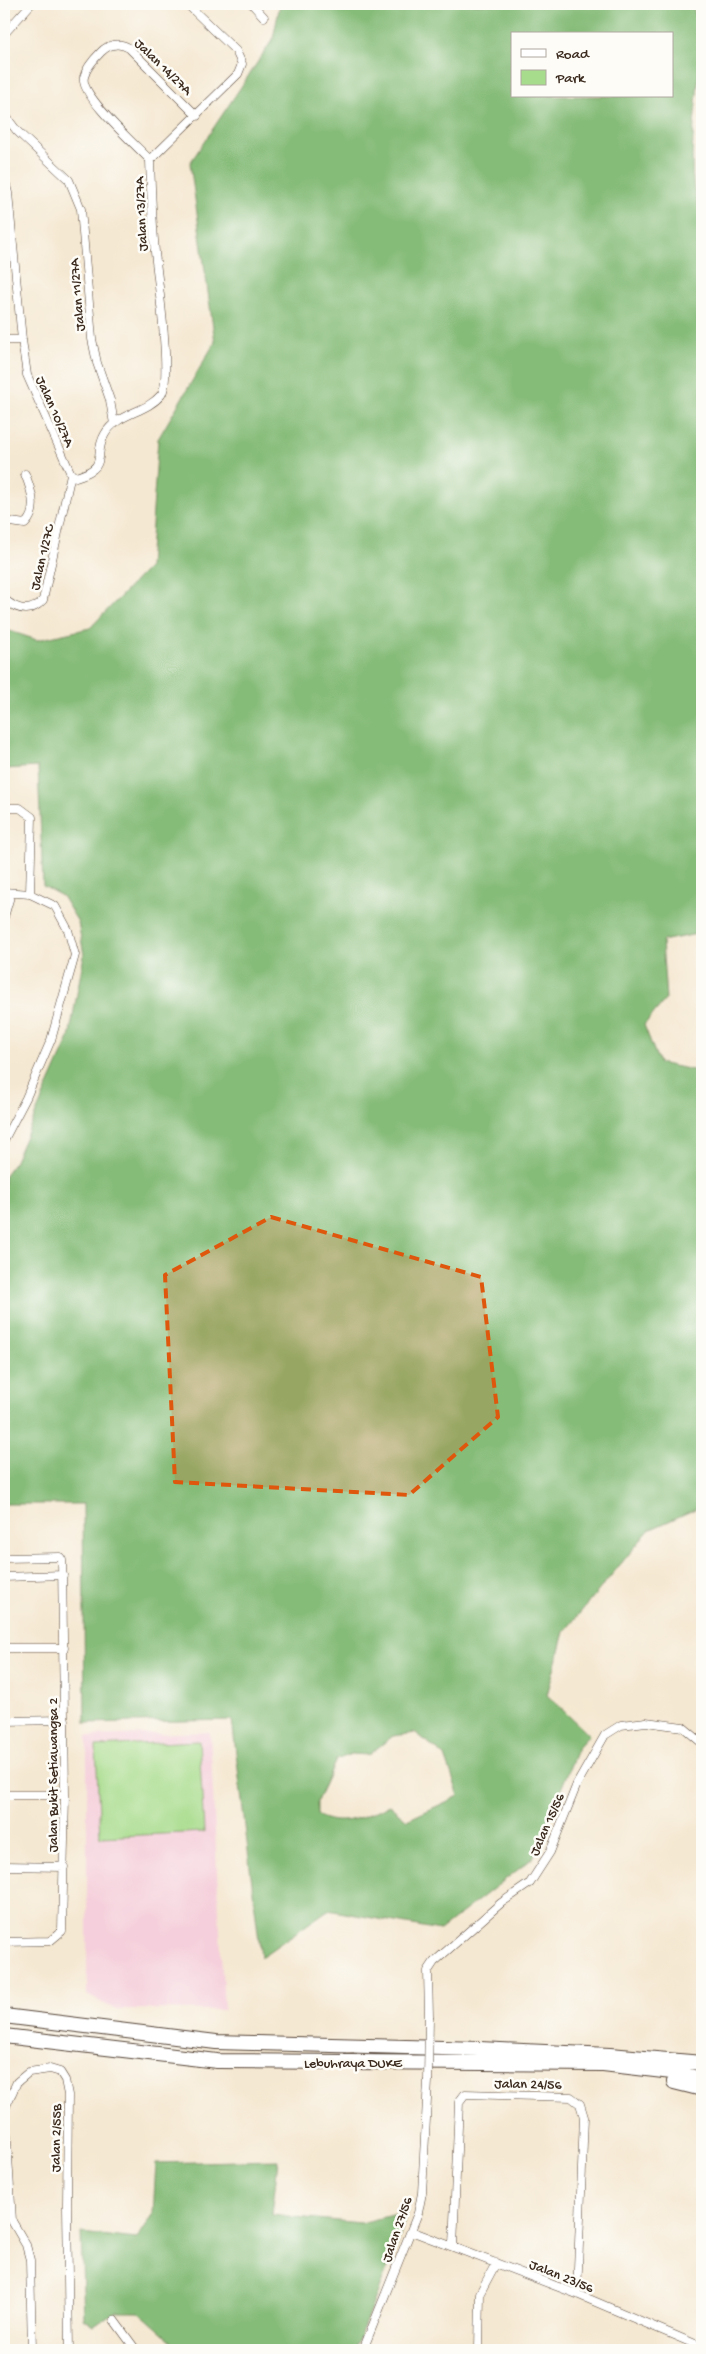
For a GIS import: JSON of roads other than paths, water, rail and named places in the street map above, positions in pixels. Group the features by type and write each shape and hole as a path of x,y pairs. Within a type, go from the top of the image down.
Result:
{"highway":[{"name":"Lebuhraya DUKE","path":"4,2016 216,2042 489,2049 702,2063"},
{"name":"Lebuhraya DUKE","path":"4,2036 217,2061 604,2064 672,2072 702,2079"},
{"path":"604,2064 702,2089"}],"street":[{"path":"4,34 31,4"},
{"name":"Jalan 13/27A","path":"114,424 150,404 162,394 165,385 165,350 155,251 150,160 238,74 242,64 236,51 187,4"},
{"path":"252,4 264,16"},
{"name":"Jalan 14/27A","path":"150,160 93,100 84,86 84,77 92,62 103,50 116,44 122,44 129,48 197,116"},
{"name":"Jalan 11/27A","path":"4,114 17,131 69,180 81,209 92,339 99,370 110,400 114,424"},
{"name":"Jalan 10/27A","path":"4,177 16,266 22,340 30,386 71,474"},
{"path":"4,340 22,340"},
{"path":"71,474 76,477 91,472 95,468 104,434 114,424"},
{"path":"4,521 25,524 29,520 33,494 25,474"},
{"name":"Jalan 1/27C","path":"4,599 22,610 31,609 43,600 71,474"},
{"path":"4,808 20,808 32,817 30,894"},
{"path":"4,917 7,892 30,894 55,906 68,930 75,955 52,1040 26,1098 4,1140"},
{"name":"Jalan Bukit Setiawangsa 2","path":"4,1558 60,1557 62,1560 65,1720 62,1931 50,1941 4,1942"},
{"path":"4,1577 63,1575"},
{"path":"4,1648 64,1648"},
{"path":"4,1721 65,1720"},
{"name":"Jalan 15/56","path":"428,2081 428,1971 434,1962 501,1903 530,1883 550,1852 577,1784 605,1735 620,1725 646,1722 683,1727 702,1743"},
{"path":"4,1795 65,1795"},
{"path":"4,1866 64,1866"},
{"name":"Jalan 2/55B","path":"32,2350 30,2260 26,2245 12,2221 6,2176 6,2108 17,2082 29,2072 50,2069 60,2072 65,2080 68,2095 69,2350"},
{"name":"Jalan 27/56","path":"364,2350 411,2231 422,2193 428,2081"},
{"name":"Jalan 24/56","path":"453,2246 459,2102 465,2094 571,2097 580,2104 584,2116 577,2294"},
{"name":"Jalan 23/56","path":"411,2231 577,2294 702,2347"},
{"path":"479,2350 480,2293 496,2262"},
{"path":"114,2320 136,2350"}]}
